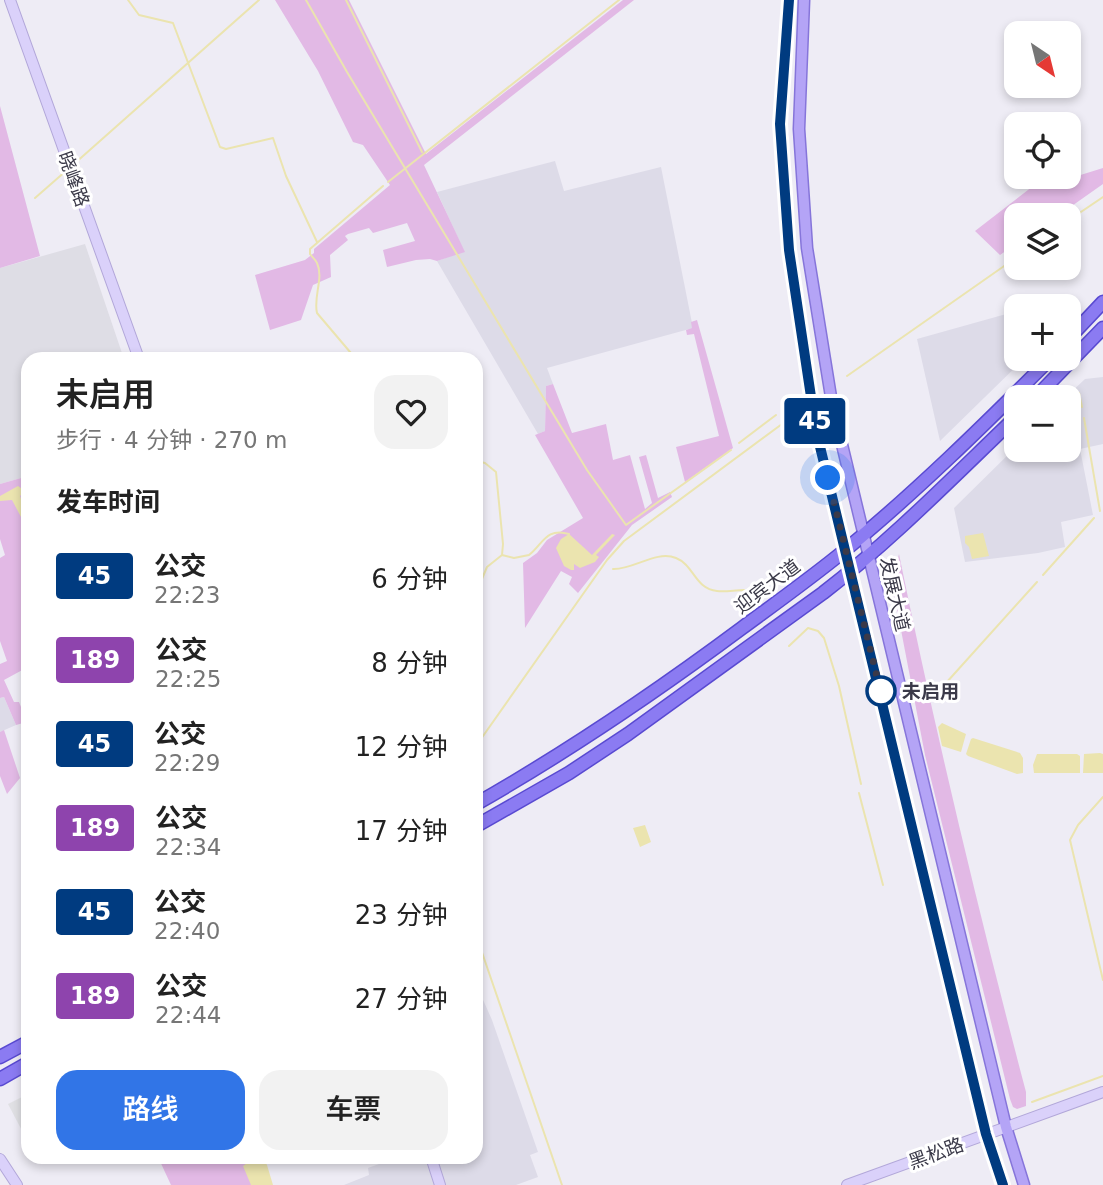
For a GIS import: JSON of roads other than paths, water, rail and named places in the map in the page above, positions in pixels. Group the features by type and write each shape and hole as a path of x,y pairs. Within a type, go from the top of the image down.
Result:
{"highway":[{"path":"1081,325 1103,302"},
{"path":"1048,385 1103,328"},
{"name":"迎宾大道","path":"483,800 550,762 674,679 845,550 997,412 1038,371"},
{"name":"迎宾大道","path":"483,822 569,773 628,734 851,571 1004,428"},
{"path":"0,1057 21,1046"},
{"path":"0,1079 21,1067"}],"main road":[{"name":"发展大道","path":"789,0 780,124 789,250 816,430 986,1134 1001,1180"},
{"name":"发展大道","path":"804,0 799,129 807,248 832,403 998,1096 1024,1185"},
{"path":"12,1051 6,1058 7,1064 13,1068 21,1066"},
{"path":"979,1101 988,1101 998,1096"},
{"path":"1001,1180 1002,1171 1007,1167 1018,1169"}],"street":[{"name":"晓峰路","path":"10,0 136,352"},
{"name":"黑松路","path":"847,1185 1103,1092"},
{"path":"0,1157 17,1185"},
{"path":"432,1164 440,1185"}],"waterway":[{"path":"128,0 139,15 173,23 220,147 226,149 273,138 286,176 317,242"},
{"path":"74,164 259,0"},
{"path":"306,0 587,470 626,525 731,450"},
{"path":"346,0 422,152"},
{"path":"388,182 619,0"},
{"path":"35,198 67,170"},
{"path":"350,352 317,313 319,269 310,249 383,186"},
{"path":"1081,212 1103,197"},
{"path":"847,376 1004,266"},
{"path":"1081,402 1082,407"},
{"path":"739,443 776,415"},
{"path":"1084,418 1100,511"},
{"path":"483,736 607,560 624,541 782,424"},
{"path":"483,463 496,472 502,555"},
{"path":"1043,575 1094,518"},
{"path":"483,576 487,567 502,555 514,558 529,555 550,535 561,532 569,534"},
{"path":"613,569 668,556 682,561 699,582 710,589 744,590 750,595"},
{"path":"937,693 1037,582"},
{"path":"789,646 808,628 818,631 824,638 839,686 861,784"},
{"path":"859,793 883,885"},
{"path":"1103,797 1078,825 1070,840 1103,980"},
{"path":"483,955 562,1185"},
{"path":"1032,1102 1103,1076"}],"place":[{"name":"未启用","path":"881,691"}]}
